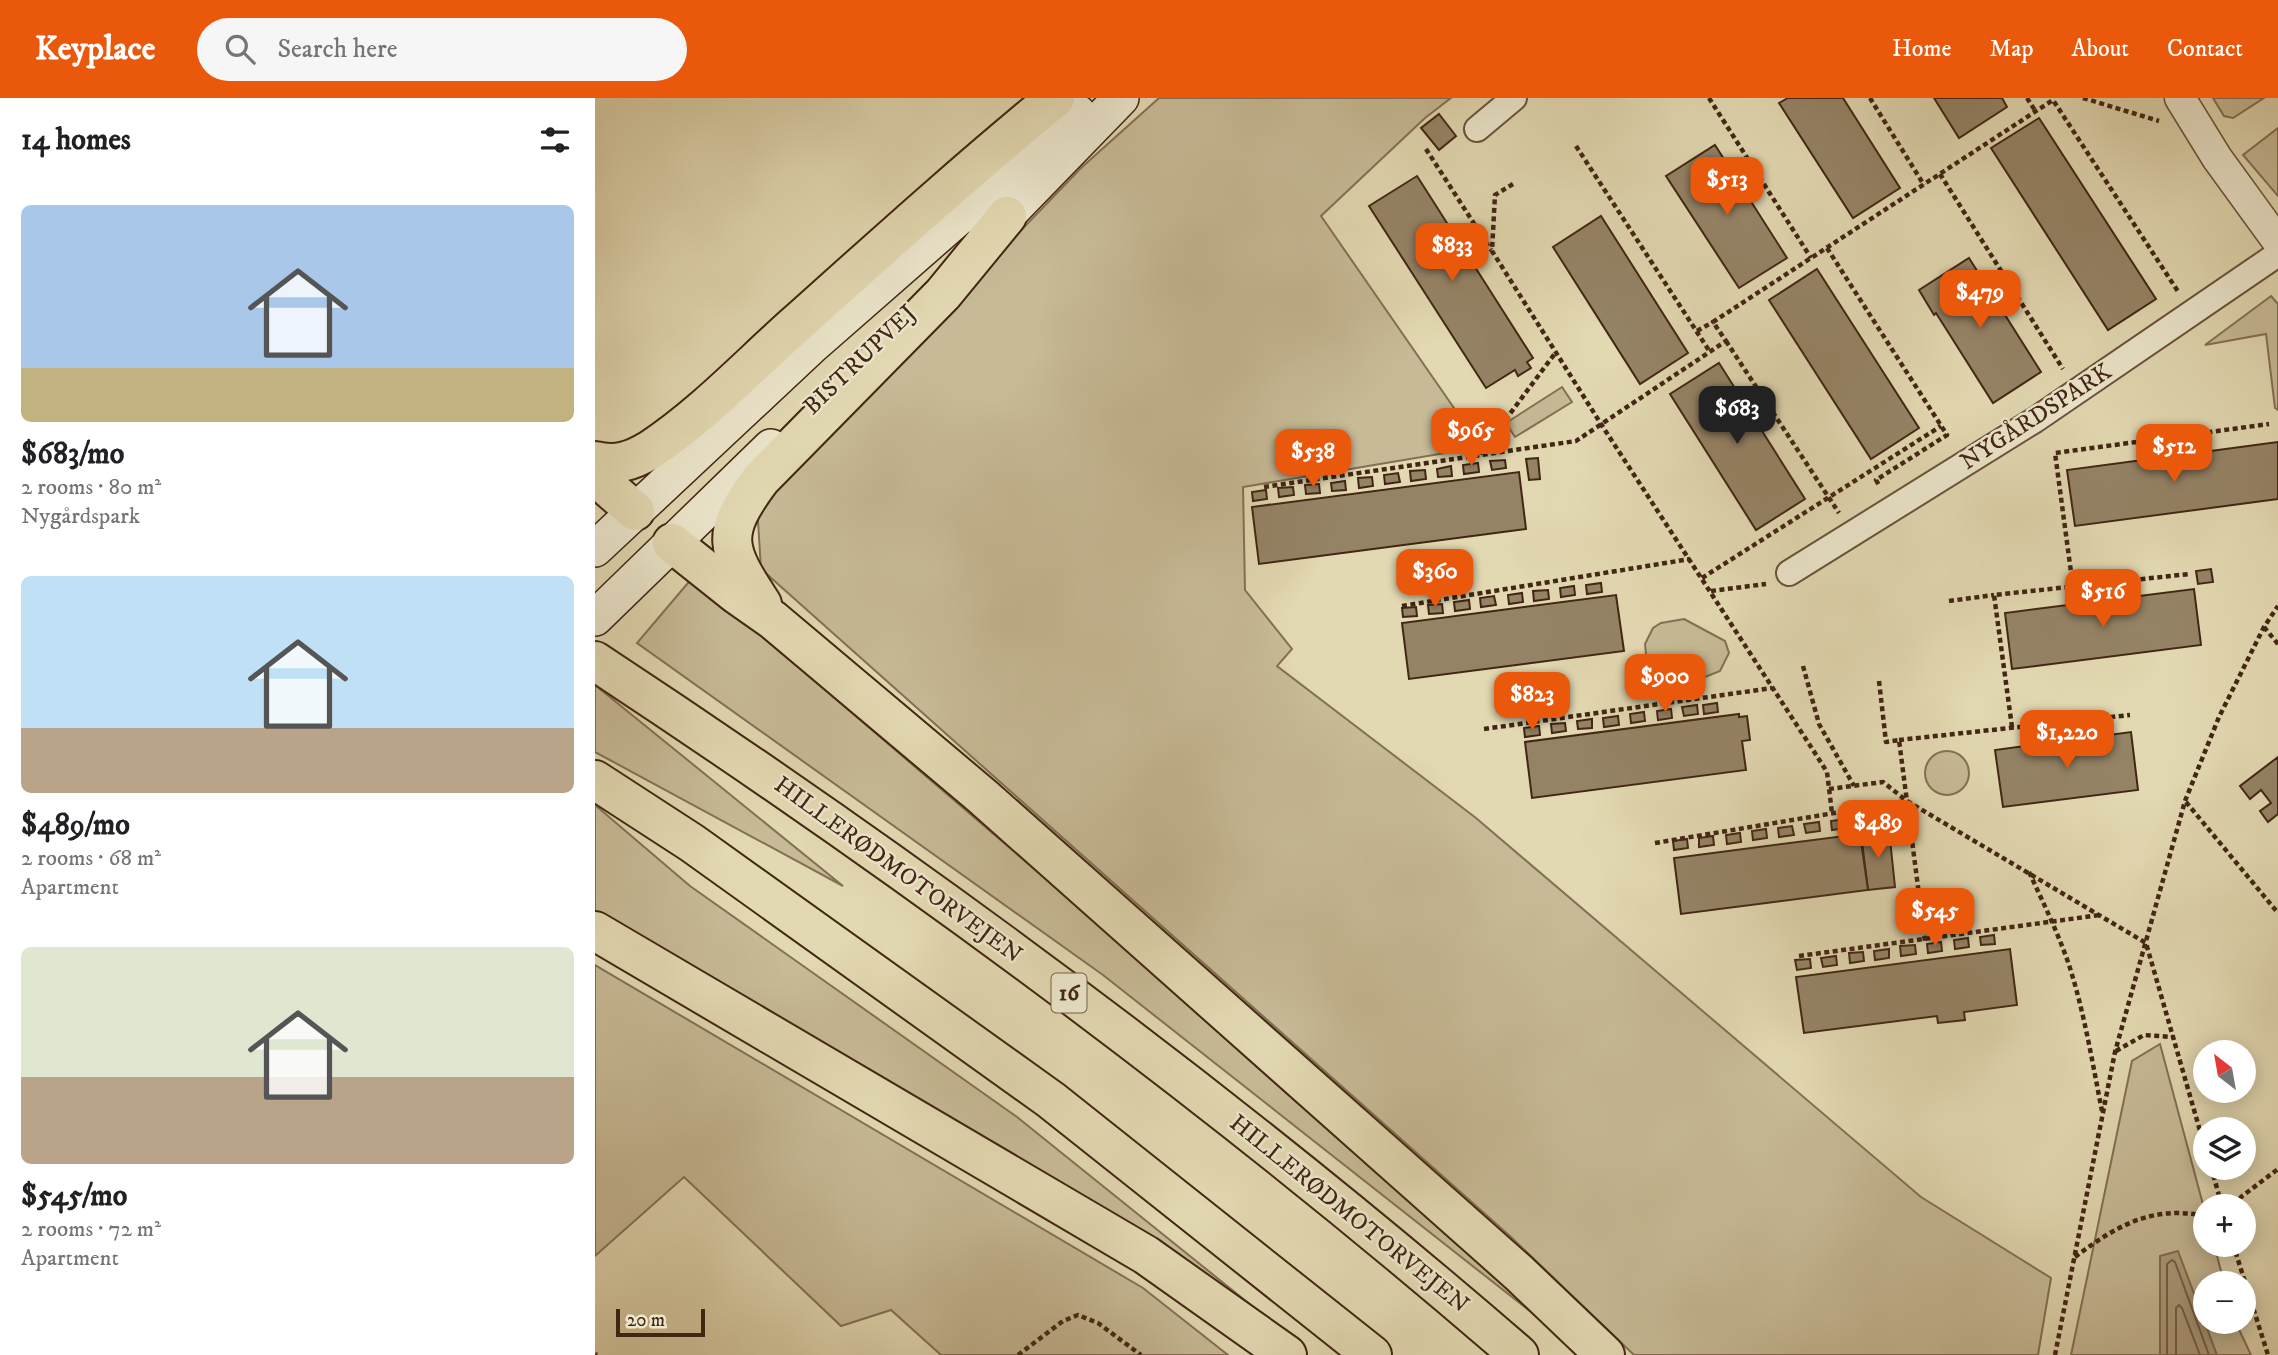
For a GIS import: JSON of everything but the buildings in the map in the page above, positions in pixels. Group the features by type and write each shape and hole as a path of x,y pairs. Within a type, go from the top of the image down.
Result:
{"highway":[{"path":"595,461 611,465 633,459 650,450 708,404 976,162 1055,98"},
{"path":"773,620 736,560 730,535 740,507 761,479 943,294 1007,216"},
{"path":"595,475 635,511"},
{"path":"672,543 773,620 982,796 1519,1273 1605,1355"},
{"name":"HILLERØDMOTORVEJEN","path":"595,662 748,762 1108,1020 1416,1265 1519,1355"},
{"path":"595,780 692,842 1051,1100 1372,1355"},
{"path":"595,931 1146,1255 1287,1355"}],"main road":[{"name":"BISTRUPVEJ","path":"595,549 813,345 1095,98"},
{"name":"BISTRUPVEJ","path":"595,618 1007,216 1121,98"},
{"path":"635,511 672,543"}],"street":[{"path":"1477,129 1514,98"},
{"path":"2180,98 2217,158 2278,242"},
{"name":"NYGÅRDSPARK","path":"1783,577 2035,420 2278,254"}],"path":[{"path":"1709,98 1811,258"},
{"path":"1870,98 1924,185"},
{"path":"2027,98 2036,112"},
{"path":"2083,98 2162,122"},
{"path":"1697,331 2054,99 2192,313"},
{"path":"1576,146 1710,352"},
{"path":"1426,149 1827,772 1832,813"},
{"path":"1940,174 2077,391"},
{"path":"1492,251 1495,195 1513,184"},
{"path":"1827,248 1947,435 1876,481 1893,508"},
{"path":"1713,322 1853,533"},
{"path":"1264,487 1576,441 1726,341"},
{"path":"1480,455 1556,352"},
{"path":"2073,587 2055,453 2269,424"},
{"path":"1702,578 1941,426"},
{"path":"1402,606 1690,559"},
{"path":"1949,601 2189,574"},
{"path":"1711,591 1783,577"},
{"path":"1994,595 2012,727"},
{"path":"2055,1355 2115,1052 2185,801 2219,717 2264,627 2278,606"},
{"path":"2264,627 2278,643"},
{"path":"1803,666 1819,724 1854,786"},
{"path":"1879,681 1886,741 2130,715"},
{"path":"1484,729 1772,688"},
{"path":"1899,740 1925,940"},
{"path":"1829,789 1882,782 1907,801 2145,943 2196,1117"},
{"path":"1655,843 1907,801"},
{"path":"2185,801 2278,914"},
{"path":"2029,872 2053,922 2068,963 2103,1115"},
{"path":"1799,957 2100,915"},
{"path":"2115,1052 2144,1035 2173,1037"},
{"path":"2245,1194 2278,1169"},
{"path":"2075,1257 2117,1229 2152,1215 2193,1214"},
{"path":"2237,1257 2268,1355"},
{"path":"1018,1355 1063,1321 1079,1315 1098,1322 1141,1355"}],"shaded area":[{"path":"1159,98 1451,98 1425,118 1321,216 1481,447 1243,487 1245,590 1292,649 1277,666 1476,818 1921,1197 2051,1278 2038,1355 1634,1355 1511,1237 761,569 757,505 1081,168"},
{"path":"2213,98 2264,98 2233,118 2224,116"},
{"path":"2278,128 2278,196 2243,155"},
{"path":"2271,296 2278,304 2278,410 2275,408 2266,334 2205,345"},
{"path":"1562,387 1572,402 1515,437 1506,423"},
{"path":"693,577 1155,972 1578,1349 1103,975 637,643"},
{"path":"1684,619 1725,641 1729,653 1720,671 1688,684 1657,678 1647,664 1645,644 1653,628 1661,623"},
{"path":"595,685 843,886 595,752"},
{"path":"1947,751 1962,758 1969,773 1962,788 1947,795 1932,788 1925,773 1932,758"},
{"path":"595,805 690,886 1017,1117 1267,1318 595,917"},
{"path":"595,965 1143,1288 1228,1355 941,1355 891,1310 841,1326 684,1177 595,1256"},
{"path":"2160,1044 2193,1167 2193,1180 2196,1180 2200,1194 2193,1194 2193,1257 2217,1257 2221,1271 2193,1271 2193,1334 2241,1334 2251,1355 2071,1355 2132,1061"}],"water":[{"path":"2178,1251 2193,1291 2193,1334 2209,1334 2217,1355 2160,1355 2160,1256"}]}
